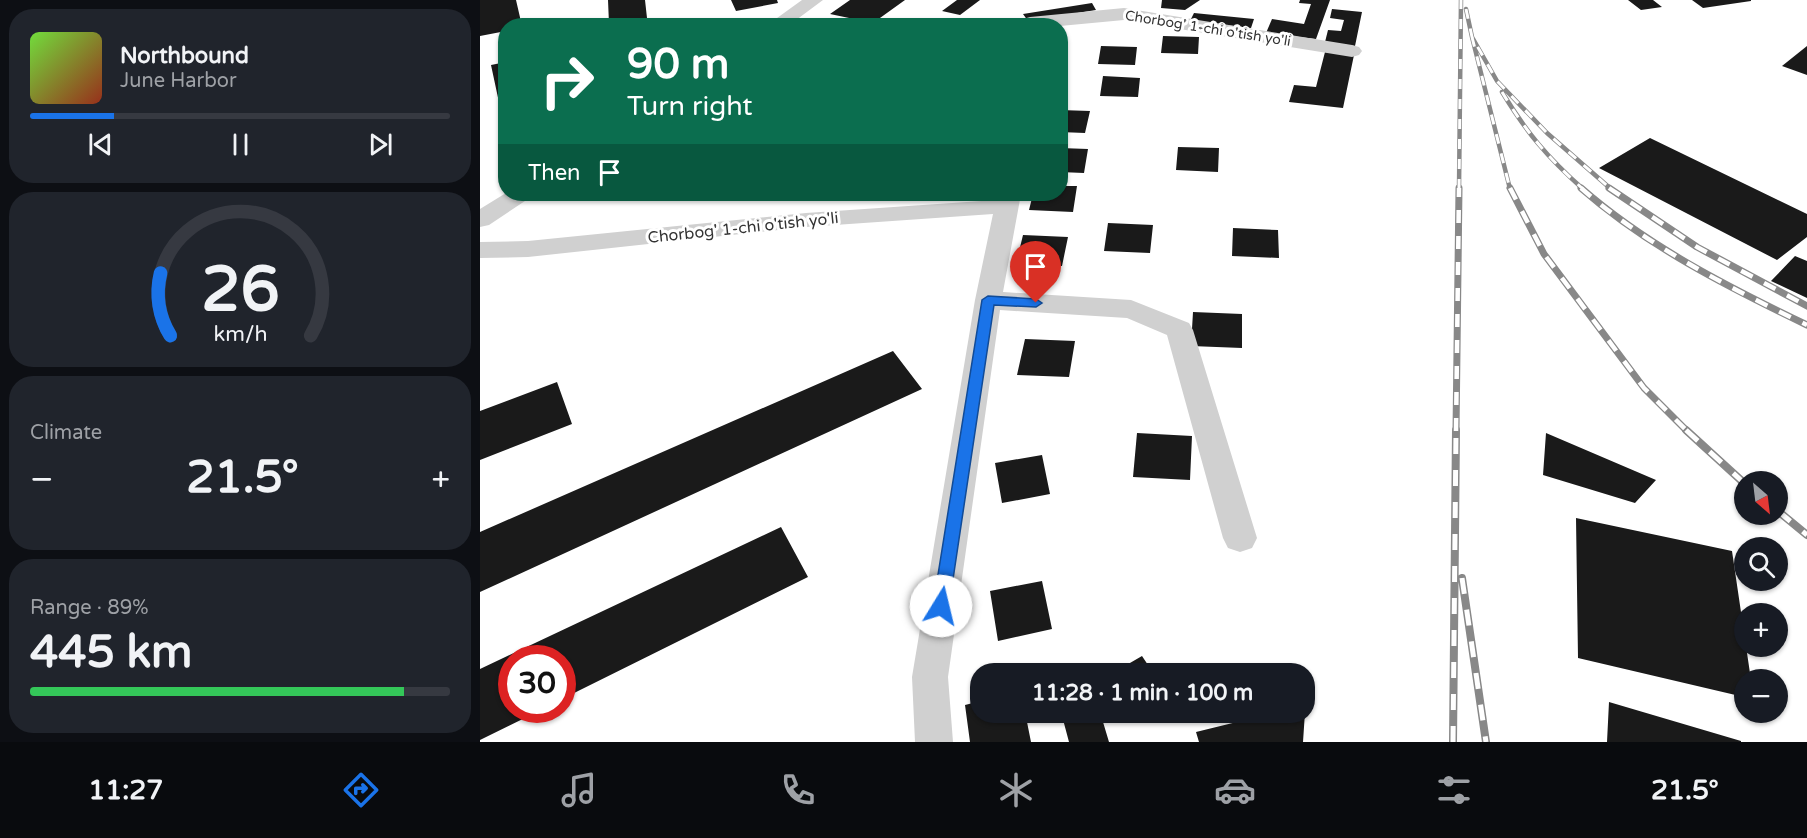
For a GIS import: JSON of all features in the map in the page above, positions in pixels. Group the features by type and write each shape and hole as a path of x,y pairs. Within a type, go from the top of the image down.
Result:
{"street":[{"path":"787,18 813,0"},
{"name":"Chorbog' 1-chi o'tish yo'li","path":"1068,19 1124,14 1352,51"},
{"path":"480,220 509,201"},
{"name":"Chorbog' 1-chi o'tish yo'li","path":"480,250 528,249 998,201"},
{"name":"Chorbog' 1-chi o'tish yo'li","path":"934,742 930,677 988,300 1008,201"},
{"path":"988,300 1131,309 1179,330 1240,538"}],"building":[{"path":"480,0 516,0 520,18 498,18 498,33 480,36"},
{"path":"608,0 645,0 647,18 609,18"},
{"path":"731,0 777,0 778,3 736,11"},
{"path":"850,0 905,0 880,18 849,18 830,14"},
{"path":"957,0 980,0 960,15 942,11"},
{"path":"1162,0 1200,0 1185,10 1161,8"},
{"path":"1300,0 1330,0 1316,39 1266,33 1272,19 1304,24 1311,4 1299,3"},
{"path":"1628,0 1653,0 1662,7 1641,10"},
{"path":"1692,0 1751,0 1751,1 1703,8"},
{"path":"1092,3 1096,10 1047,18 1026,18 1023,14"},
{"path":"1332,9 1362,12 1355,46 1325,42 1328,30 1341,31 1344,20 1330,18"},
{"path":"1194,13 1254,19 1251,28 1190,21"},
{"path":"1163,36 1199,37 1198,54 1161,53"},
{"path":"1101,46 1137,47 1135,65 1098,64"},
{"path":"1807,46 1807,75 1782,66"},
{"path":"1325,52 1354,55 1343,108 1289,102 1294,85 1316,87"},
{"path":"498,64 498,98 491,65"},
{"path":"1103,76 1140,78 1138,97 1100,96"},
{"path":"1068,110 1090,111 1085,133 1068,132"},
{"path":"1650,138 1807,214 1807,237 1777,260 1599,168"},
{"path":"1178,147 1219,148 1218,172 1176,170"},
{"path":"1068,148 1088,149 1084,173 1068,172"},
{"path":"1068,186 1077,186 1073,212 1029,210 1031,201 1068,201"},
{"path":"1108,223 1153,225 1150,253 1104,251"},
{"path":"1233,228 1278,230 1279,258 1232,256"},
{"path":"1023,235 1068,237 1062,266 1016,264"},
{"path":"1795,256 1807,261 1807,298 1771,281"},
{"path":"1193,312 1242,314 1242,348 1191,346"},
{"path":"1025,339 1075,341 1069,377 1017,375"},
{"path":"893,351 922,389 480,592 480,532"},
{"path":"557,382 572,424 480,460 480,411"},
{"path":"1137,433 1192,436 1190,480 1133,477"},
{"path":"1546,433 1656,480 1635,503 1543,475"},
{"path":"1042,455 1050,494 1002,503 995,463"},
{"path":"1576,518 1732,551 1734,591 1738,591 1740,603 1734,603 1734,657 1748,657 1749,669 1734,669 1734,695 1578,658"},
{"path":"781,527 808,577 576,692 576,645 531,645"},
{"path":"1042,581 1052,629 998,641 990,591"},
{"path":"1142,656 1147,663 1130,663"},
{"path":"498,661 498,723 515,723 480,740 480,669"},
{"path":"1609,702 1741,741 1741,742 1607,742"},
{"path":"970,704 970,723 1027,723 1031,742 970,742 965,705"},
{"path":"1064,723 1103,723 1109,742 1069,742"},
{"path":"1233,723 1304,723 1303,742 1199,742 1196,732"}],"railway":[{"path":"1459,189 1461,0"},
{"path":"1466,9 1472,37"},
{"path":"1472,37 1497,81 1547,133 1611,189"},
{"path":"1472,37 1510,189"},
{"path":"1502,92 1538,144 1583,189"},
{"path":"1456,431 1459,188"},
{"path":"1510,188 1544,254 1644,388 1686,430"},
{"path":"1581,188 1633,229 1689,264 1807,325"},
{"path":"1609,188 1697,247 1807,306"},
{"path":"1453,742 1456,430"},
{"path":"1686,430 1734,474"},
{"path":"1788,519 1807,535"},
{"path":"1462,578 1486,742"}],"route":[{"path":"941,606 988,300 1036,303"}]}
